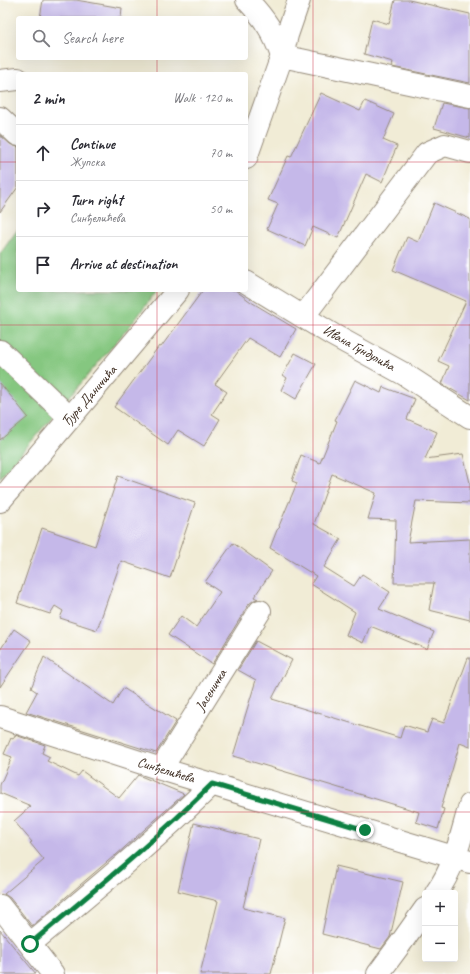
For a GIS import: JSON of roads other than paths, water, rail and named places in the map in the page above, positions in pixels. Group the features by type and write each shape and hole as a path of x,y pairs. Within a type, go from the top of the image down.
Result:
{"street":[{"path":"247,0 263,18 274,36 282,56"},
{"path":"248,152 282,56 299,0"},
{"path":"282,56 470,96"},
{"path":"0,81 16,79"},
{"path":"0,118 16,133"},
{"path":"303,317 427,153 445,145 470,152"},
{"name":"Ивана Гундулића","path":"248,283 333,335 404,374 470,417"},
{"name":"Ђуре Даничића","path":"0,501 176,292"},
{"path":"0,351 70,418"},
{"name":"Јасеничка","path":"161,769 260,611"},
{"name":"Синђелићева","path":"0,717 161,769 463,859"},
{"path":"30,944 149,843 185,811 212,784"},
{"path":"438,890 463,859 470,805"},
{"path":"0,906 53,974"},
{"path":"378,974 422,913"}]}
